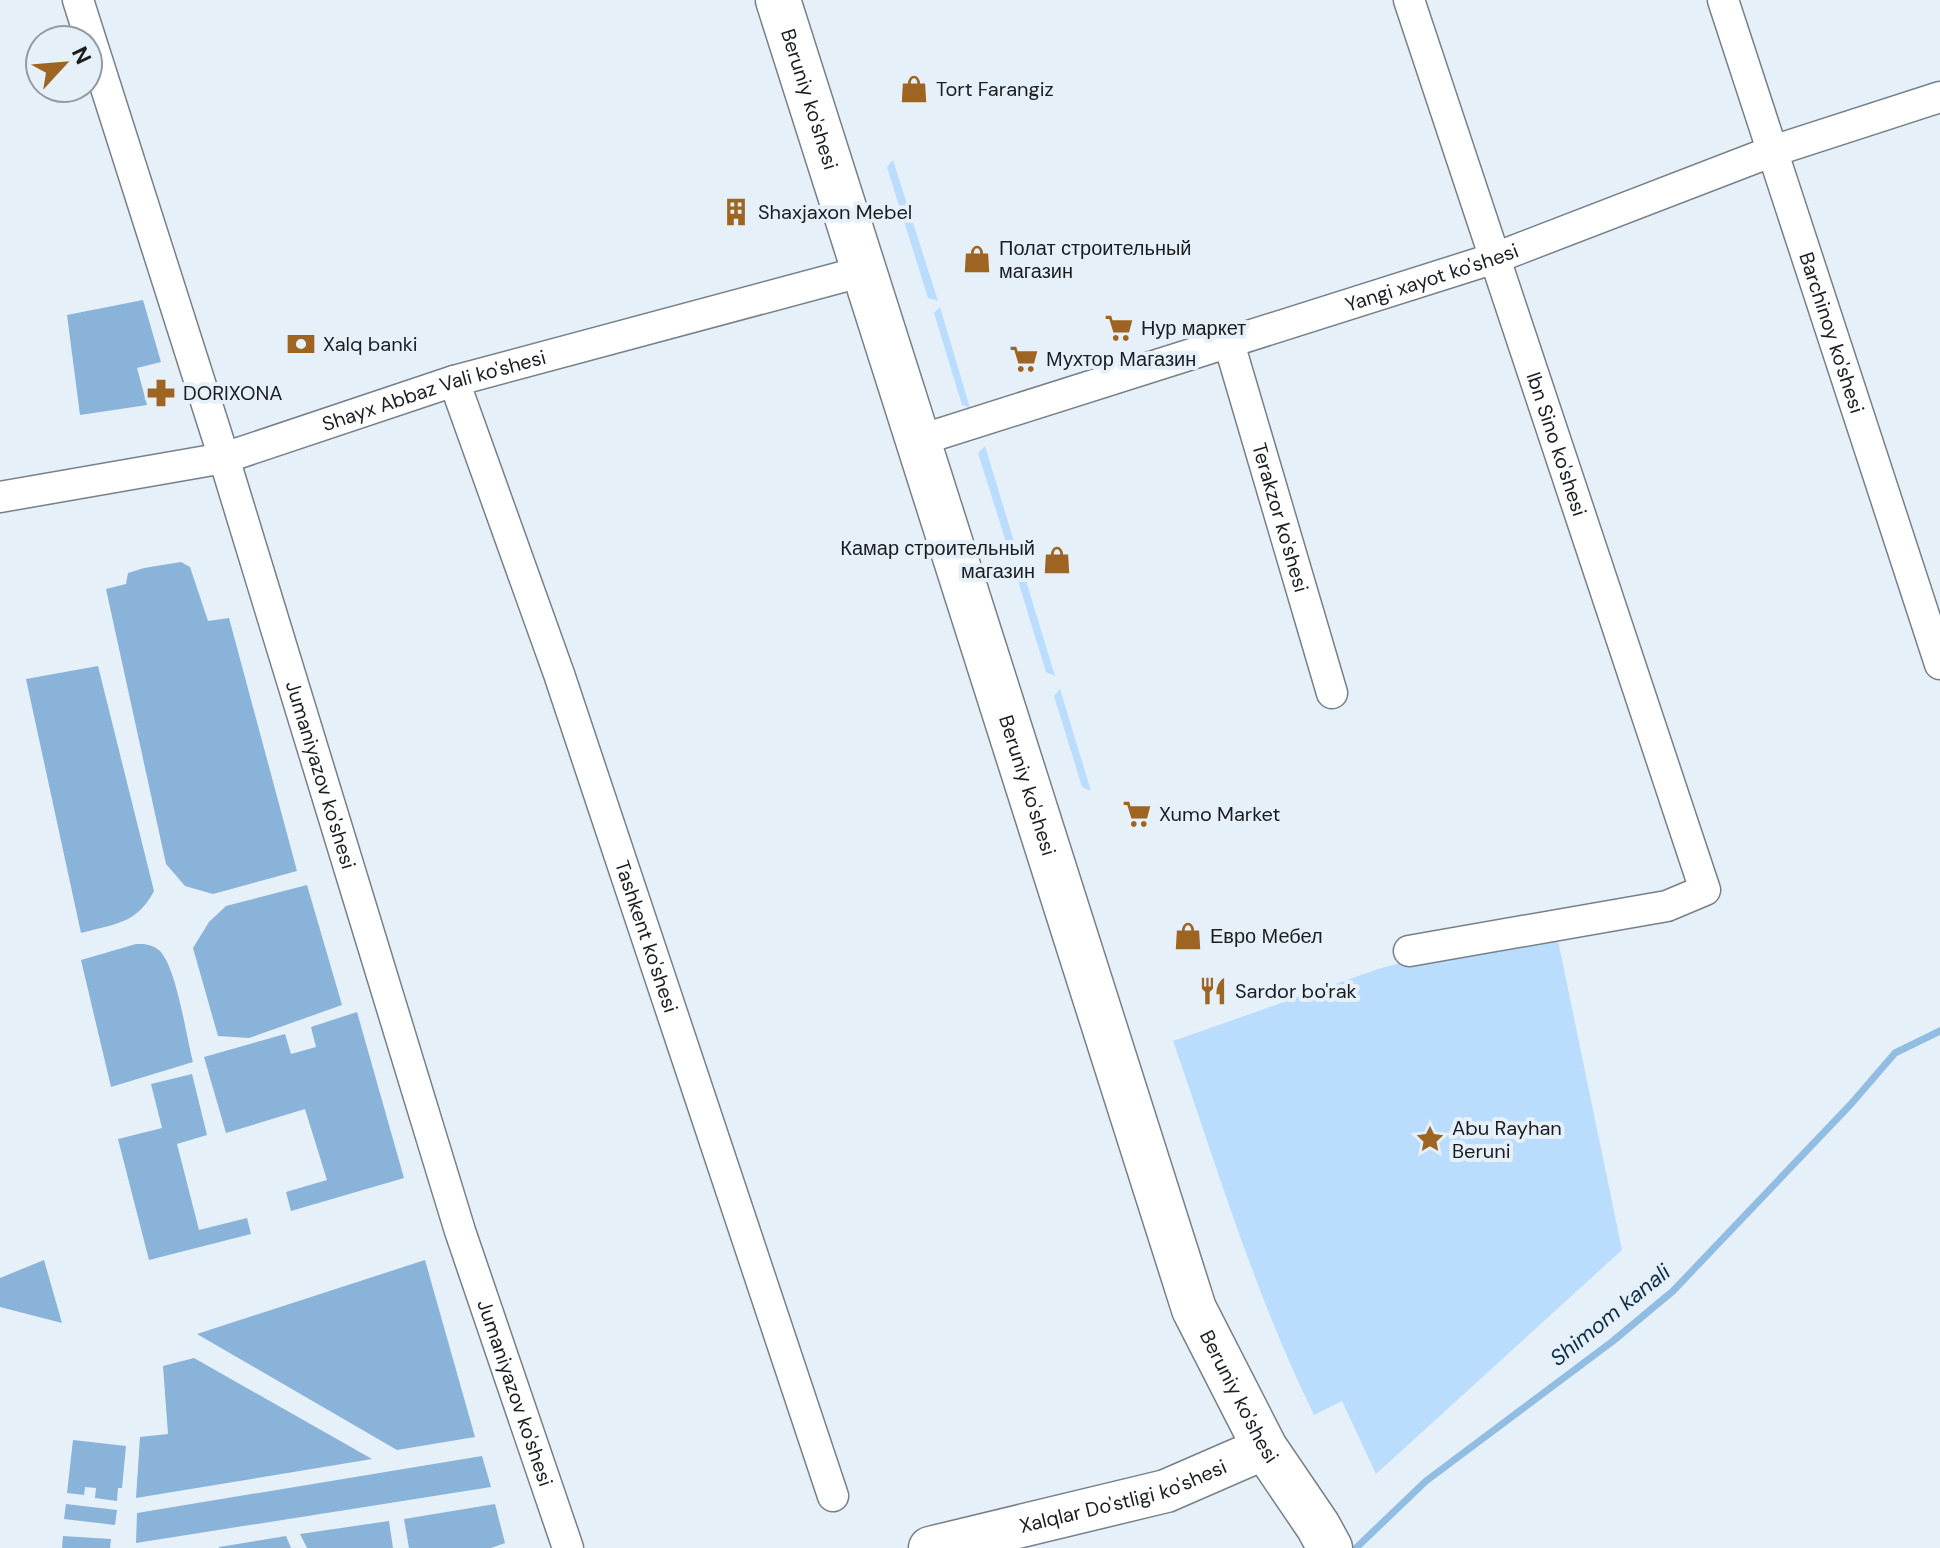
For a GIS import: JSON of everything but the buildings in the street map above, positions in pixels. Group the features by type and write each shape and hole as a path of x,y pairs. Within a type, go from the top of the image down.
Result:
{"main road":[{"name":"Beruniy ko'shesi","path":"778,0 1194,1309 1265,1448 1324,1537"}],"street":[{"name":"Jumaniyazov ko'shesi","path":"78,0 224,458 460,1231 568,1548"},
{"name":"Ibn Sino ko'shesi","path":"1409,0 1705,890 1667,906 1409,951"},
{"name":"Barchinoy ko'shesi","path":"1723,0 1940,664"},
{"name":"Yangi xayot ko'shesi","path":"917,441 1495,258 1773,151 1940,97"},
{"name":"Shayx Abbaz Vali ko'shesi","path":"0,497 224,458 454,381 864,271"},
{"name":"Terakzor ko'shesi","path":"1229,343 1332,693"},
{"name":"Tashkent ko'shesi","path":"454,381 559,674 833,1496"},
{"name":"Xalqlar Do'stligi ko'shesi","path":"930,1548 1166,1491 1265,1448"}],"shaded area":[{"path":"893,160 938,301 928,298 887,167"},
{"path":"143,300 161,362 137,368 147,405 80,415 67,315"},
{"path":"940,307 970,408 962,405 934,313"},
{"path":"985,446 1016,548 1007,545 978,453"},
{"path":"181,562 190,567 208,621 229,618 297,871 213,894 185,886 166,864 106,589 126,584 128,573"},
{"path":"1024,574 1055,676 1046,672 1018,581"},
{"path":"98,666 154,891 140,910 124,921 81,933 26,679"},
{"path":"1060,689 1091,791 1082,787 1054,696"},
{"path":"307,885 342,1005 249,1038 218,1036 193,948 209,922 226,906"},
{"path":"1556,931 1622,1250 1376,1474 1342,1401 1314,1415 1255,1277 1173,1041 1381,968 1440,953"},
{"path":"136,944 154,947 166,960 176,987 193,1062 111,1087 81,960"},
{"path":"357,1012 404,1178 291,1211 286,1192 327,1180 305,1109 226,1133 204,1057 285,1034 291,1054 316,1047 311,1027"},
{"path":"192,1074 207,1135 177,1144 199,1230 247,1218 251,1234 149,1260 118,1139 162,1128 151,1084"},
{"path":"44,1260 62,1323 0,1307 0,1278"},
{"path":"425,1260 475,1437 397,1450 197,1334"},
{"path":"194,1358 372,1459 136,1498 140,1437 168,1434 163,1366"},
{"path":"73,1440 126,1446 122,1488 118,1488 117,1501 95,1498 96,1488 85,1487 84,1495 67,1493"},
{"path":"482,1456 491,1487 136,1543 137,1513"},
{"path":"66,1504 117,1510 115,1525 64,1519"},
{"path":"495,1504 505,1543 491,1548 409,1548 404,1519"},
{"path":"389,1521 393,1548 307,1548 300,1534"},
{"path":"63,1536 111,1539 110,1548 62,1548"},
{"path":"286,1536 291,1548 219,1548 219,1547"}],"waterway":[{"name":"Shimom kanali","path":"1356,1548 1426,1481 1613,1341 1673,1291 1851,1104 1895,1053 1940,1031"}],"place":[{"name":"Tort Farangiz","path":"914,89"},
{"name":"Shaxjaxon Mebel","path":"736,212"},
{"name":"Полат строительный магазин","path":"977,259"},
{"name":"Нур маркет","path":"1119,328"},
{"name":"Xalq banki","path":"301,344"},
{"name":"Мухтор Магазин","path":"1024,359"},
{"name":"DORIXONA","path":"161,393"},
{"name":"Камар строительный магазин","path":"1057,560"},
{"name":"Xumo Market","path":"1137,814"},
{"name":"Евро Мебел","path":"1188,936"},
{"name":"Sardor bo'rak","path":"1213,991"},
{"name":"Abu Rayhan Beruni","path":"1430,1139"}]}
